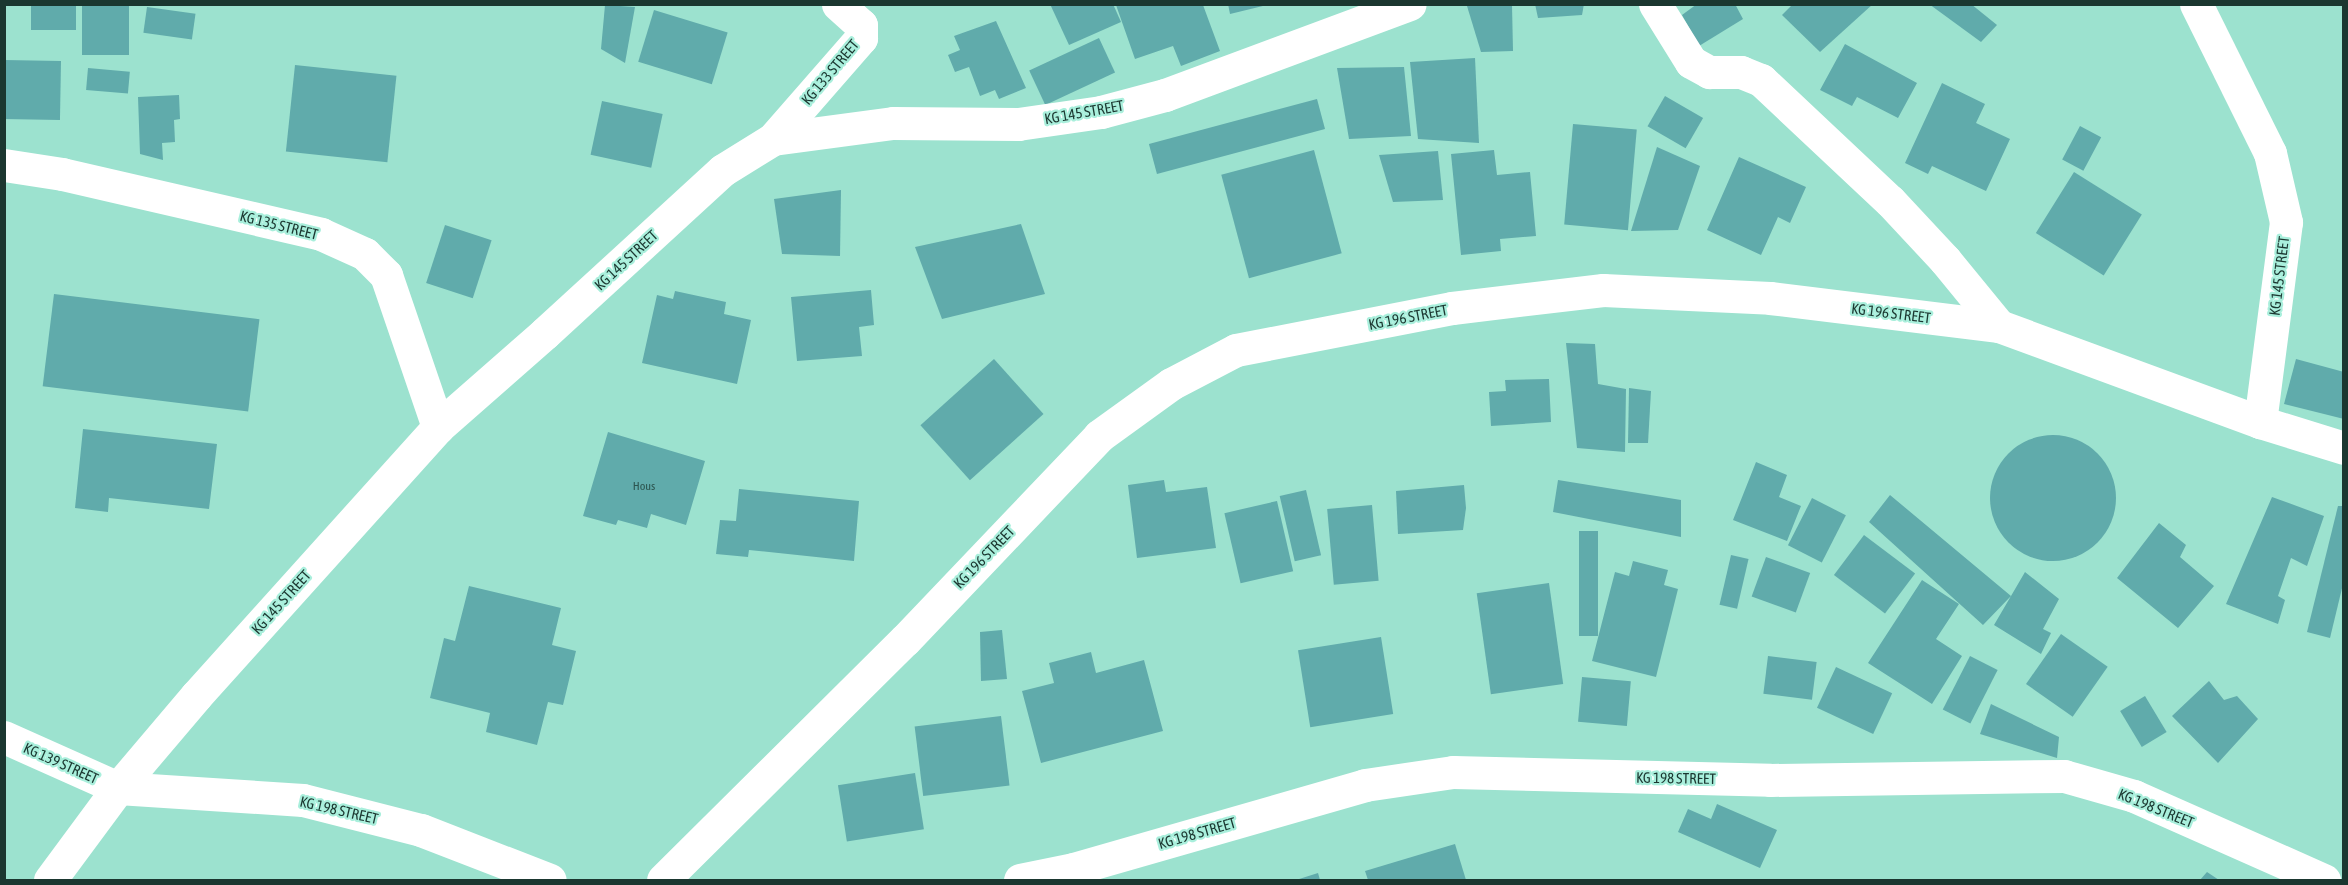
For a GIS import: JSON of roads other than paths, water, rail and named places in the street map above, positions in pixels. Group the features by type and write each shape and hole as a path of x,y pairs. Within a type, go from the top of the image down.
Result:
{"street":[{"name":"KG 133 STREET","path":"773,140 861,38 861,25 838,4"},
{"name":"KG 145 STREET","path":"50,880 118,788 196,696 438,427 545,333 723,170 773,140 893,123 1018,124 1101,111 1165,95 1410,4"},
{"path":"1655,4 1691,62 1709,72 1741,72 1761,80 1890,201 1945,260 1999,327"},
{"name":"KG 145 STREET","path":"2196,4 2270,153 2286,222 2260,422"},
{"name":"KG 135 STREET","path":"4,165 62,174 321,234 365,254 386,275 438,427"},
{"name":"KG 196 STREET","path":"663,880 905,640 1099,436 1171,384 1236,350 1452,308 1603,290 1770,298 1999,327 2260,422 2343,448"},
{"name":"KG 139 STREET","path":"4,737 118,788"},
{"name":"KG 198 STREET","path":"1020,880 1073,869 1365,785 1453,772 1770,780 2064,776 2134,796 2324,880"},
{"name":"KG 198 STREET","path":"118,788 303,800 421,830 550,880"}]}
